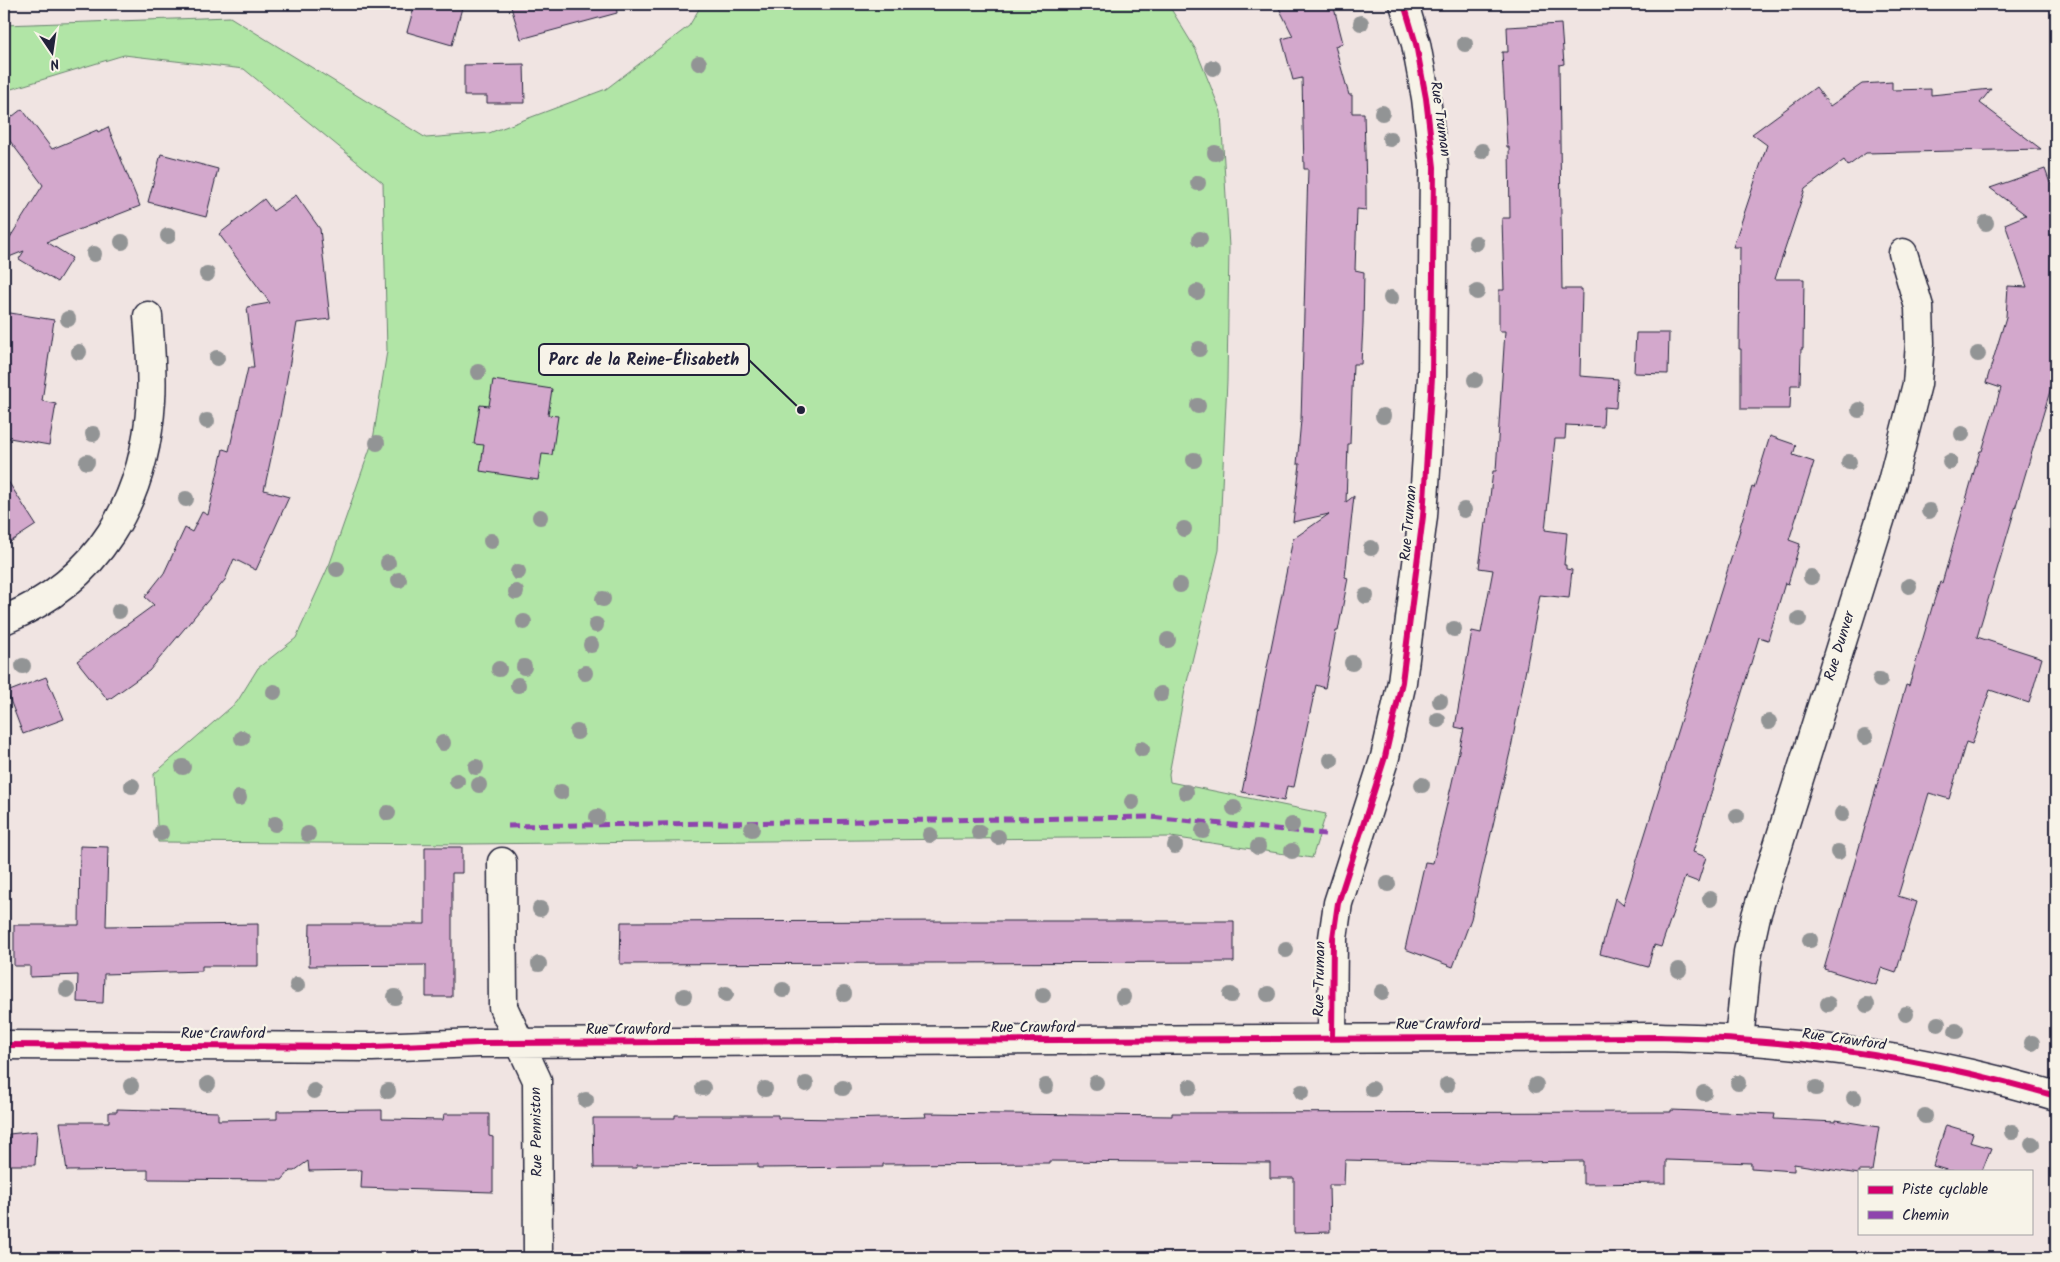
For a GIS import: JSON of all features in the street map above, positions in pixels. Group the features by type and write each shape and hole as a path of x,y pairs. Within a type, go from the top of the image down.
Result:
{"street":[{"name":"Rue Truman","path":"1332,1038 1333,938 1338,903 1385,757 1402,682 1423,516 1432,377 1434,168 1426,98 1416,44 1404,4"},
{"name":"Rue Dunver","path":"1739,1040 1748,952 1756,916 1892,482 1917,384 1920,343 1919,307 1904,252"},
{"path":"4,620 43,602 78,574 96,556 123,513 143,459 149,425 152,398 148,316"},
{"name":"Rue Penniston","path":"502,862 503,1007 537,1080 538,1258"},
{"name":"Rue Crawford","path":"4,1045 372,1047 520,1043 1651,1037 1739,1040 1812,1047 1959,1070 2056,1096"}],"green space":[{"path":"702,4 1168,4 1196,50 1221,112 1229,247 1227,381 1219,550 1185,690 1169,774 1170,782 1326,814 1312,858 1171,837 465,844 158,842 154,774 237,702 258,668 296,638 330,563 373,440 387,351 383,183 244,69 124,55 8,90 4,95 4,25 230,17 426,138 489,133 606,89 689,26"}],"building":[{"path":"415,4 463,4 452,45 407,32"},
{"path":"510,4 616,4 617,13 521,39"},
{"path":"1277,4 1333,4 1343,43 1335,46 1349,95 1352,95 1352,113 1364,113 1366,189 1366,210 1357,209 1355,270 1364,272 1363,325 1361,364 1353,364 1350,444 1348,444 1346,502 1354,496 1345,577 1348,578 1325,688 1316,685 1294,787 1287,786 1284,801 1242,792 1293,539 1329,514 1293,522 1300,464 1297,464 1301,420 1308,169 1304,169 1302,78 1293,80 1282,39 1293,36"},
{"path":"1561,24 1564,64 1559,65 1562,289 1582,289 1580,376 1618,379 1616,408 1604,407 1603,427 1566,425 1565,439 1555,439 1545,530 1567,533 1564,565 1566,565 1566,569 1572,570 1569,598 1540,595 1511,748 1471,919 1453,967 1405,949 1425,862 1433,863 1451,787 1464,729 1455,727 1472,631 1481,633 1493,570 1479,568 1493,471 1496,471 1505,331 1499,331 1499,290 1504,290 1502,218 1510,218 1509,147 1507,147 1502,52 1508,52 1507,27"},
{"path":"524,64 525,103 487,103 487,96 464,96 464,65"},
{"path":"1892,82 1892,90 1931,89 1931,95 1991,89 1980,103 2041,149 1866,153 1848,166 1844,160 1805,189 1775,279 1804,279 1803,349 1801,349 1800,385 1791,385 1790,409 1741,409 1741,349 1739,349 1740,247 1733,247 1767,145 1752,134 1816,87 1830,106 1862,84"},
{"path":"22,109 52,149 108,127 140,206 47,242 72,258 57,282 19,259 24,251 4,259 4,247 43,185 4,133 4,123"},
{"path":"161,154 218,169 206,217 148,202"},
{"path":"2045,169 2050,183 2056,182 2056,371 1977,637 2042,658 2029,703 1990,690 1972,744 1966,742 1949,799 1929,793 1898,896 1917,902 1896,973 1881,968 1876,985 1824,969 1906,685 1909,686 1940,582 1942,583 1980,451 1982,451 2001,388 1986,383 2006,317 2008,286 2027,287 2005,224 2026,215 1990,188"},
{"path":"296,195 320,229 330,319 297,323 280,417 264,490 289,497 256,570 234,559 225,580 149,671 108,700 77,661 154,605 145,597 164,573 185,528 192,532 202,512 208,515 223,449 229,451 248,368 254,368 247,307 270,303 219,234 264,199 273,211"},
{"path":"4,312 54,320 42,401 56,404 49,445 4,437"},
{"path":"1636,333 1669,333 1668,374 1634,373"},
{"path":"493,380 552,389 548,415 558,416 552,455 542,454 538,480 480,471 484,445 474,444 480,405 489,406"},
{"path":"1770,436 1796,445 1793,455 1814,462 1789,540 1800,544 1788,584 1785,583 1768,640 1759,637 1693,852 1706,857 1698,882 1685,877 1661,947 1654,945 1648,967 1600,954 1615,898 1623,905 1752,487 1754,488"},
{"path":"4,475 36,525 4,546"},
{"path":"46,677 64,719 23,734 7,692"},
{"path":"80,846 108,847 106,926 258,924 258,966 202,966 202,971 104,974 103,1003 77,1002 78,975 30,977 30,966 14,966 14,925 79,925"},
{"path":"425,847 462,847 462,873 452,873 452,997 426,997 426,965 309,966 310,924 425,924"},
{"path":"1234,921 1234,962 620,964 621,922"},
{"path":"117,1109 218,1112 218,1120 277,1119 277,1111 382,1110 382,1119 443,1120 444,1114 489,1114 489,1136 493,1137 493,1192 361,1188 362,1170 309,1171 308,1161 294,1171 290,1171 282,1180 148,1179 148,1170 67,1171 60,1122 109,1122 109,1112 117,1112"},
{"path":"1671,1110 1775,1114 1774,1119 1836,1122 1836,1120 1879,1127 1872,1170 1858,1170 1858,1174 1794,1164 1794,1171 1751,1168 1751,1163 1666,1160 1666,1183 1583,1184 1583,1161 1517,1162 1517,1164 1345,1160 1344,1185 1329,1185 1330,1232 1294,1233 1294,1178 1270,1178 1270,1163 1049,1161 1049,1163 883,1164 883,1167 758,1168 758,1164 637,1165 637,1168 594,1168 593,1118 675,1118 675,1115 778,1115 778,1118 840,1119 926,1117 925,1113 1172,1116 1172,1113 1671,1112"},
{"path":"1946,1125 1973,1133 1970,1142 1991,1148 1982,1170 1947,1170 1933,1166"},
{"path":"37,1131 35,1165 9,1165 9,1134"}],"marked path":[{"path":"508,826 1151,817 1325,834"}],"cycle path":[{"path":"1332,1038 1333,938 1338,903 1385,757 1402,682 1423,516 1432,377 1434,167 1426,98 1416,44 1404,4"},
{"path":"4,1045 372,1047 479,1043 1660,1037 1729,1039 1819,1047 1939,1067 2056,1096"}],"place":[{"name":"Parc de la Reine-Élisabeth","path":"801,410"}]}
